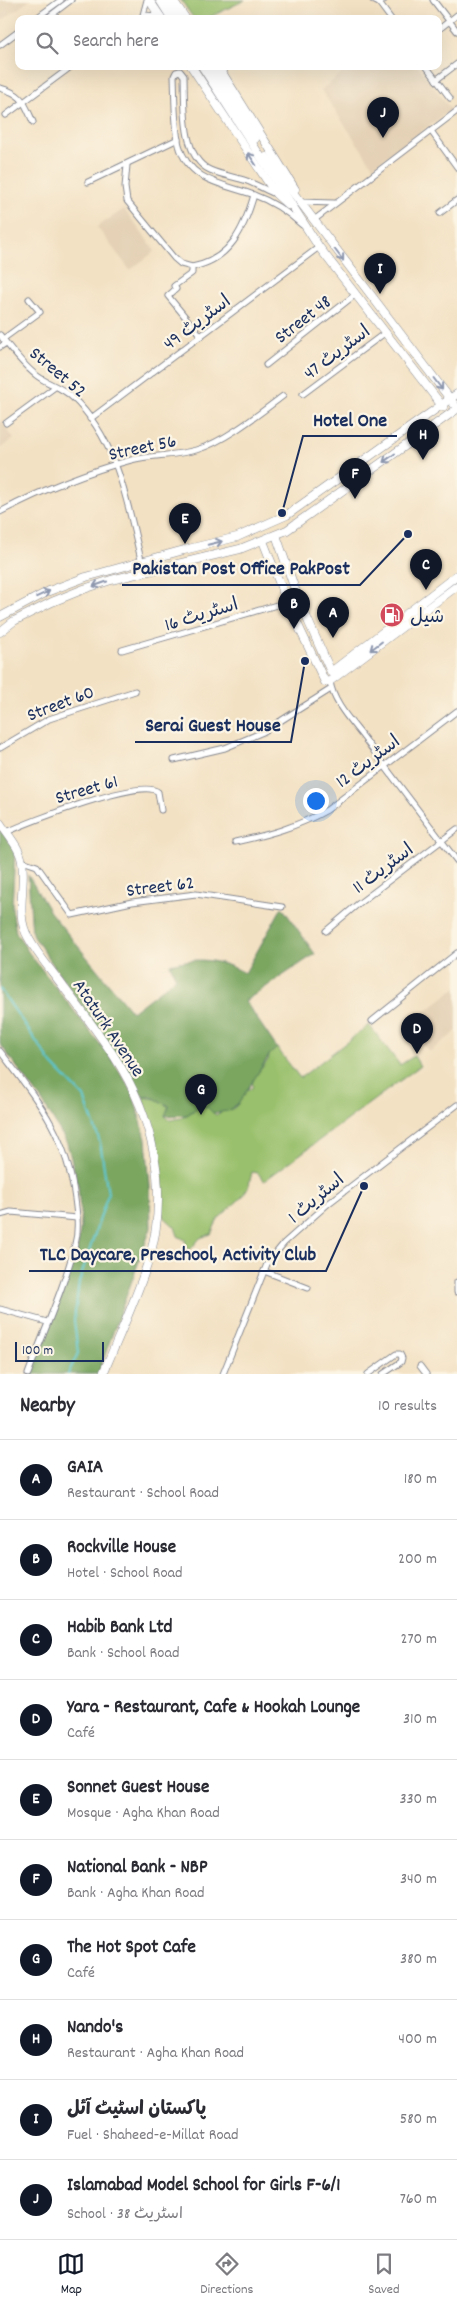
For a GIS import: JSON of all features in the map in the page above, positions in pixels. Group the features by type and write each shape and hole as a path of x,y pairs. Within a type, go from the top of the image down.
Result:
{"street":[{"path":"41,15 60,0"},
{"path":"51,15 71,0"},
{"path":"143,15 148,0"},
{"path":"148,0 159,15"},
{"path":"160,0 169,15"},
{"path":"166,0 176,15"},
{"path":"173,0 183,15"},
{"path":"373,0 382,2 389,15"},
{"path":"434,0 457,31"},
{"path":"442,27 457,15"},
{"path":"1,45 15,34"},
{"path":"1,45 15,37"},
{"path":"436,80 457,64"},
{"path":"6,115 67,70"},
{"path":"194,70 276,194"},
{"path":"205,70 315,240 449,414"},
{"path":"0,632 14,622 52,602 106,582 240,549 276,535 294,525 457,409 267,159 212,70"},
{"path":"221,70 297,192 300,202"},
{"path":"429,70 450,98"},
{"path":"294,209 276,194 247,181 209,170 199,162 193,153 188,137 184,76 180,71 176,72 174,76 178,139 186,161 198,174 217,184 254,194 294,217 315,240"},
{"path":"0,88 16,92 24,101 33,122"},
{"path":"314,220 457,111"},
{"path":"431,131 457,167"},
{"path":"88,182 178,139"},
{"path":"127,165 125,187 127,201 174,258 192,270"},
{"path":"201,336 168,296 176,289 174,286 192,270 215,259 236,239 254,194"},
{"path":"440,213 457,200"},
{"path":"300,202 335,203"},
{"path":"315,240 324,233"},
{"name":"اسٹریٹ 49","path":"90,419 201,336 315,240"},
{"name":"Street 48","path":"266,365 356,294"},
{"path":"0,347 3,339 40,312 29,299"},
{"path":"384,330 390,322"},
{"name":"اسٹریٹ 47","path":"304,394 384,330"},
{"name":"Street 52","path":"3,339 36,376 64,390 73,398 107,443 117,465 144,572"},
{"path":"6,423 55,387"},
{"path":"0,617 49,591 86,577 237,538 287,515 457,394"},
{"name":"Street 56","path":"0,512 44,490 117,465 201,448 238,428 283,396"},
{"path":"287,515 294,525"},
{"path":"276,535 298,598 331,672"},
{"path":"263,541 287,602 339,704 457,862"},
{"path":"328,683 331,672 457,575"},
{"path":"174,760 225,748 263,732 457,586"},
{"name":"اسٹریٹ 16","path":"122,650 287,602"},
{"name":"Street 60","path":"0,748 49,719 135,692"},
{"name":"اسٹریٹ 12","path":"234,842 283,831 327,810 457,710"},
{"name":"Street 61","path":"7,832 59,811 144,788 153,788 158,792 161,810"},
{"name":"Ataturk Avenue","path":"0,823 7,832 22,861 22,906 26,935 113,1055 132,1085 146,1121 154,1151 157,1203 148,1264 103,1374"},
{"name":"اسٹریٹ 11","path":"326,931 358,904 457,829"},
{"name":"Street 62","path":"22,861 37,866 72,915 152,899 196,894 282,907"},
{"path":"372,1020 456,956"},
{"path":"0,1051 39,1102 60,1138 72,1182 77,1218 75,1244 28,1374"},
{"name":"اسٹریٹ 1","path":"223,1374 264,1271 284,1242 304,1224 457,1105"},
{"path":"0,1215 11,1212 77,1218"},
{"path":"264,1271 308,1288"},
{"path":"457,1282 457,1292"},
{"path":"0,1309 47,1322"},
{"path":"368,1374 396,1354 400,1354 401,1362 383,1374"},
{"path":"420,1366 426,1374"}],"shaded area":[{"path":"0,0 30,0 0,22"},
{"path":"346,70 421,70 451,110 373,166 321,90"},
{"path":"124,209 155,251 130,270 97,227"},
{"path":"0,419 14,439 0,449"},
{"path":"457,987 457,1031 429,1052 408,1025"}],"green space":[{"path":"181,0 245,0 214,15 191,15"},
{"path":"0,829 15,851 12,908 16,932 29,953 111,1058 132,1091 146,1139 151,1228 98,1374 31,1374 77,1251 81,1224 78,1185 67,1143 42,1101 0,1044"},
{"path":"28,875 50,912 132,1012 176,978 170,964 190,960 209,961 236,968 245,973 282,907 315,954 245,1001 277,1048 270,1054 239,1103 228,1111 213,1113 207,1107 200,1106 187,1115 165,1116 169,1106 152,1097 143,1097 32,934"},
{"path":"369,1025 400,1065 414,1056 420,1066 264,1181 258,1173 252,1172 249,1185 243,1196 218,1219 211,1234 200,1238 190,1250 187,1250 185,1240 178,1236 175,1227 161,1214 162,1184 159,1150 143,1097 157,1099 169,1107 165,1116 170,1120 181,1118 202,1106 207,1107 216,1115 235,1108 244,1092 252,1088 253,1079 268,1060 270,1052 277,1048 300,1078"}],"waterway":[{"path":"0,989 52,1064 84,1097 100,1142 108,1194 79,1282 74,1320 78,1353 68,1374"}],"place":[{"name":"Islamabad Model School for Girls F-6/1","path":"383,138"},
{"name":"پاکستان اسٹیٹ آئل","path":"380,294"},
{"name":"Nando's","path":"423,460"},
{"name":"National Bank - NBP","path":"355,499"},
{"name":"Hotel One","path":"282,513"},
{"name":"Pakistan Post Office PakPost","path":"408,534"},
{"name":"Sonnet Guest House","path":"185,544"},
{"name":"Habib Bank Ltd","path":"426,590"},
{"name":"شیل","path":"392,615"},
{"name":"Rockville House","path":"294,629"},
{"name":"GAIA","path":"333,638"},
{"name":"Serai Guest House","path":"305,661"},
{"name":"Yara - Restaurant, Cafe & Hookah Lounge","path":"417,1054"},
{"name":"The Hot Spot Cafe","path":"201,1115"},
{"name":"TLC Daycare, Preschool, Activity Club","path":"364,1186"}]}
